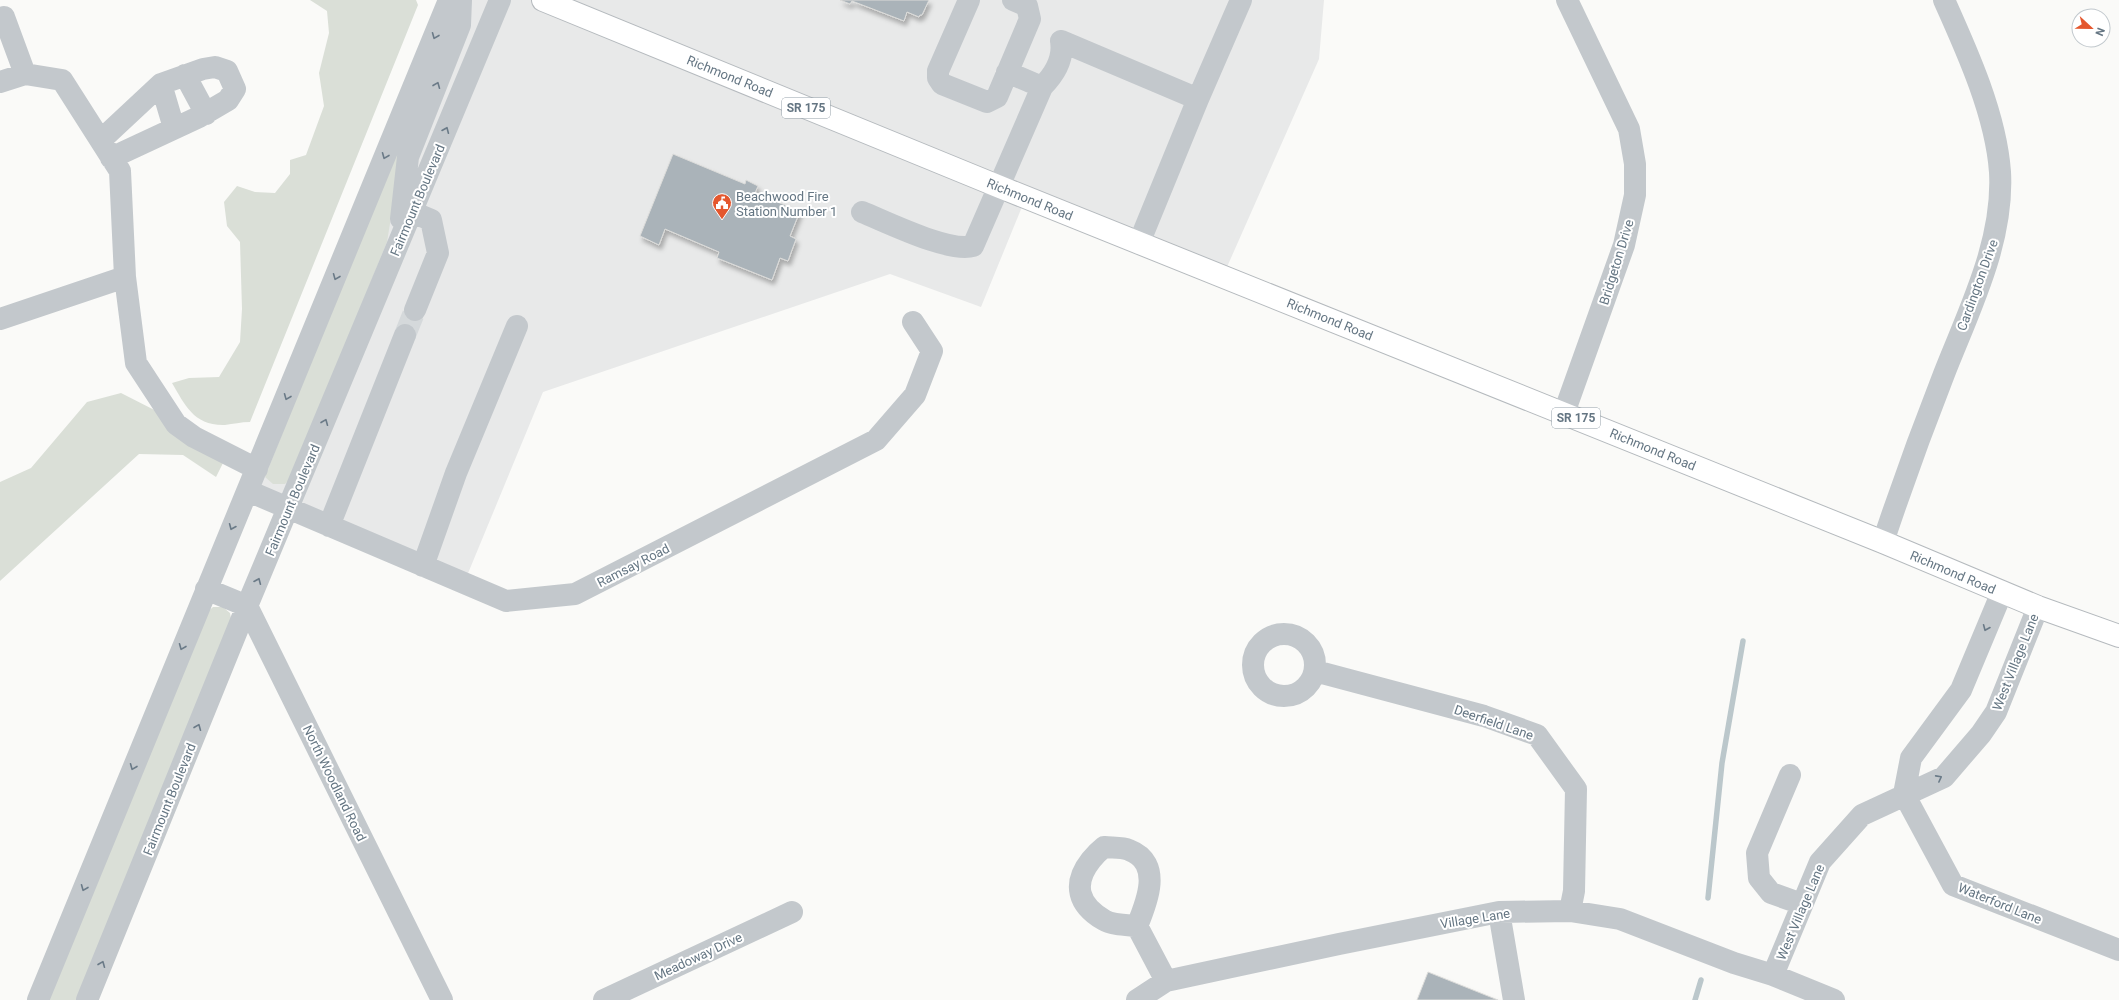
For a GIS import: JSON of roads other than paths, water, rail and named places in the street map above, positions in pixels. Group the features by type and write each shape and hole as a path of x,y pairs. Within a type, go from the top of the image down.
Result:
{"main road":[{"name":"Richmond Road","path":"543,0 1000,187 1883,542 2038,607 2119,636"}],"street":[{"path":"38,1000 206,589 258,469 449,0"},
{"path":"398,244 408,157 460,25 461,0"},
{"name":"Fairmount Boulevard","path":"87,1000 247,606 500,0"},
{"path":"969,0 938,71 938,78 942,84 987,102 997,97 1030,18 1027,6 1013,0"},
{"path":"1139,242 1198,98 1241,0"},
{"name":"Bridgeton Drive","path":"1564,413 1624,245 1635,196 1635,164 1629,129 1567,0"},
{"name":"Cardington Drive","path":"1883,542 1910,462 1974,297 1996,234 2000,172 1989,110 1944,0"},
{"path":"0,19 4,17 25,74"},
{"path":"862,212 950,246 965,248 973,246 1000,187 1042,87 1053,76 1063,52 1060,40 1198,98"},
{"path":"215,67 226,71 235,89 228,100 206,114 174,128 106,149 161,84 185,75 215,67"},
{"path":"1007,72 1042,87"},
{"path":"0,82 25,74 62,80 120,171 125,277 136,363 176,424 194,437 258,469"},
{"path":"185,75 206,114"},
{"path":"161,84 174,128"},
{"path":"412,212 431,220 438,253 415,310"},
{"path":"0,319 125,277"},
{"name":"Ramsay Road","path":"248,491 506,601 575,594 876,440 915,395 932,351 913,322"},
{"path":"423,566 456,473 517,326"},
{"path":"329,526 405,335"},
{"path":"206,589 247,606"},
{"path":"1904,794 1911,758 1961,690 2002,592"},
{"name":"North Woodland Road","path":"247,606 442,1000"},
{"name":"West Village Lane","path":"1773,975 1820,862 1862,815 1904,794 1944,777 1981,734 1996,712 2038,607"},
{"name":"Deerfield Lane","path":"1315,671 1484,716 1537,735 1576,789 1574,891 1570,911"},
{"path":"1790,775 1757,853 1759,878 1771,893 1802,904"},
{"name":"Waterford Lane","path":"1904,794 1953,885 2119,950"},
{"name":"Village Lane","path":"1137,1000 1166,981 1499,912 1570,911 1620,918 1734,964 1773,975 1834,1000"},
{"name":"Meadoway Drive","path":"604,1000 792,912"},
{"path":"1499,912 1514,1000"},
{"path":"1137,926 1166,981"}],"waterway":[{"path":"1708,898 1722,763 1743,641"},
{"path":"1695,1000 1701,980"}],"tunnel":[{"path":"405,335 415,310"}],"place":[{"name":"Beachwood Fire Station Number 1","path":"722,220"}]}
